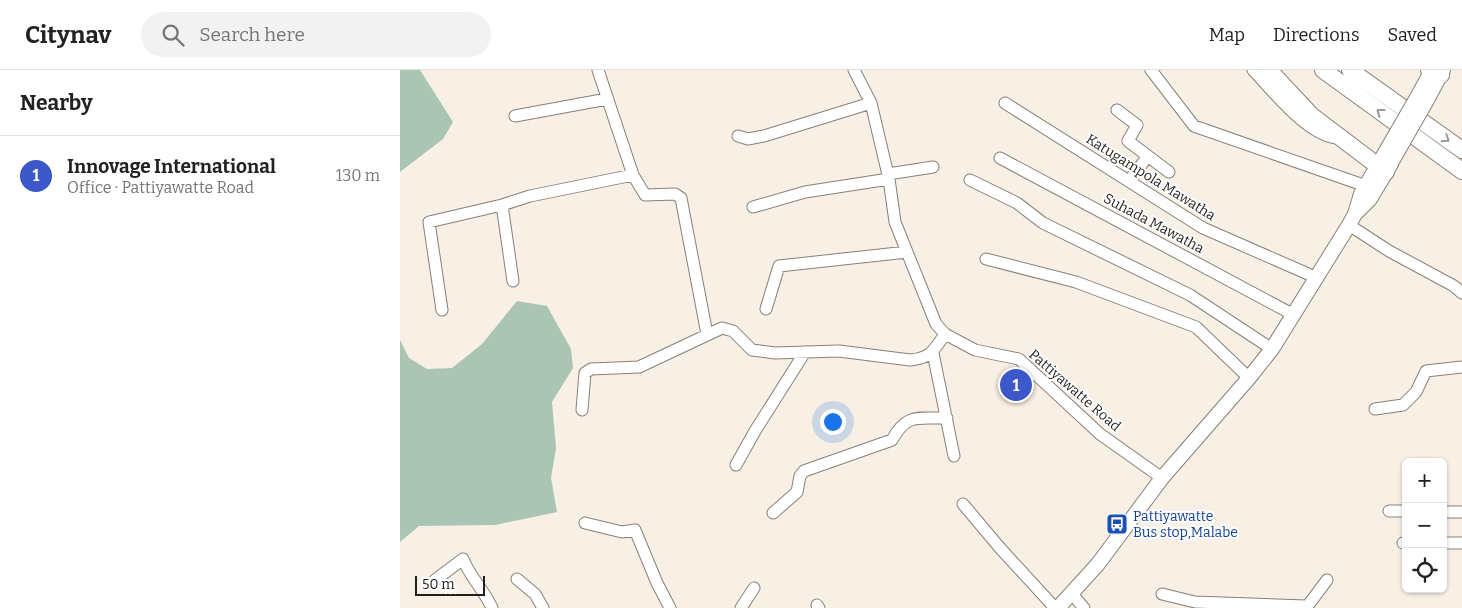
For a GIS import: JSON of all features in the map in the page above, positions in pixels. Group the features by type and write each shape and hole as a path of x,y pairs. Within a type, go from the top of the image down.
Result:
{"highway":[{"path":"1269,70 1312,116 1384,165"},
{"path":"1324,70 1462,172"},
{"path":"1350,70 1462,150"}],"main road":[{"path":"1056,608 1072,594 1098,564 1162,478 1272,349 1352,220 1370,199 1384,165 1423,97 1435,71"},
{"path":"1352,220 1361,194 1384,165"}],"street":[{"path":"598,70 633,175 645,195 675,194 681,198 707,334"},
{"path":"582,410 585,374 591,369 639,367 722,328 733,331 752,350 775,353 839,351 910,360 920,359 933,353 944,334 936,324 895,222 888,177 871,104 854,70"},
{"path":"1151,70 1194,126 1366,186"},
{"path":"1253,70 1301,120 1327,137 1342,138"},
{"path":"516,116 607,99"},
{"name":"Katugampola Mawatha","path":"1005,103 1203,228 1315,277"},
{"path":"738,136 748,139 764,136 871,104"},
{"path":"1117,110 1137,124 1128,141 1169,172"},
{"path":"1129,181 1148,156"},
{"name":"Suhada Mawatha","path":"1000,158 1294,315"},
{"path":"753,207 805,192 933,167"},
{"path":"442,310 429,222 502,205 530,196 633,175"},
{"path":"970,180 1018,202 1043,222 1190,295 1272,349"},
{"path":"502,205 513,281"},
{"path":"1352,220 1389,251 1454,286 1462,293"},
{"path":"766,309 779,266 907,252"},
{"path":"986,259 1076,282 1196,327 1249,378"},
{"name":"Pattiyawatte Road","path":"944,334 975,350 1019,359 1100,434 1162,478"},
{"path":"736,465 755,431 805,352"},
{"path":"933,353 954,456"},
{"path":"1375,409 1403,405 1416,392 1426,370 1462,367"},
{"path":"773,513 797,492 800,476 804,471 892,440 899,427 908,420 947,418"},
{"path":"963,504 1000,548 1056,608"},
{"path":"1389,511 1402,511"},
{"path":"1447,512 1462,512"},
{"path":"585,523 622,532 636,530 657,583 670,608"},
{"path":"1447,543 1462,543"},
{"path":"435,580 464,559 467,569 485,594 492,608"},
{"path":"518,579 535,594 543,608"},
{"path":"1162,594 1195,602 1306,607 1327,580"},
{"path":"741,608 754,588"},
{"path":"1072,594 1084,608"}],"green space":[{"path":"400,70 420,70 453,122 443,139 400,172"},
{"path":"517,301 547,306 571,349 573,368 552,402 556,448 551,478 557,512 495,525 419,526 400,542 400,340 409,358 427,369 452,368 482,344"}],"place":[{"name":"Innovage International","path":"1016,385"},
{"name":"Pattiyawatte Bus stop,Malabe","path":"1117,524"}]}
